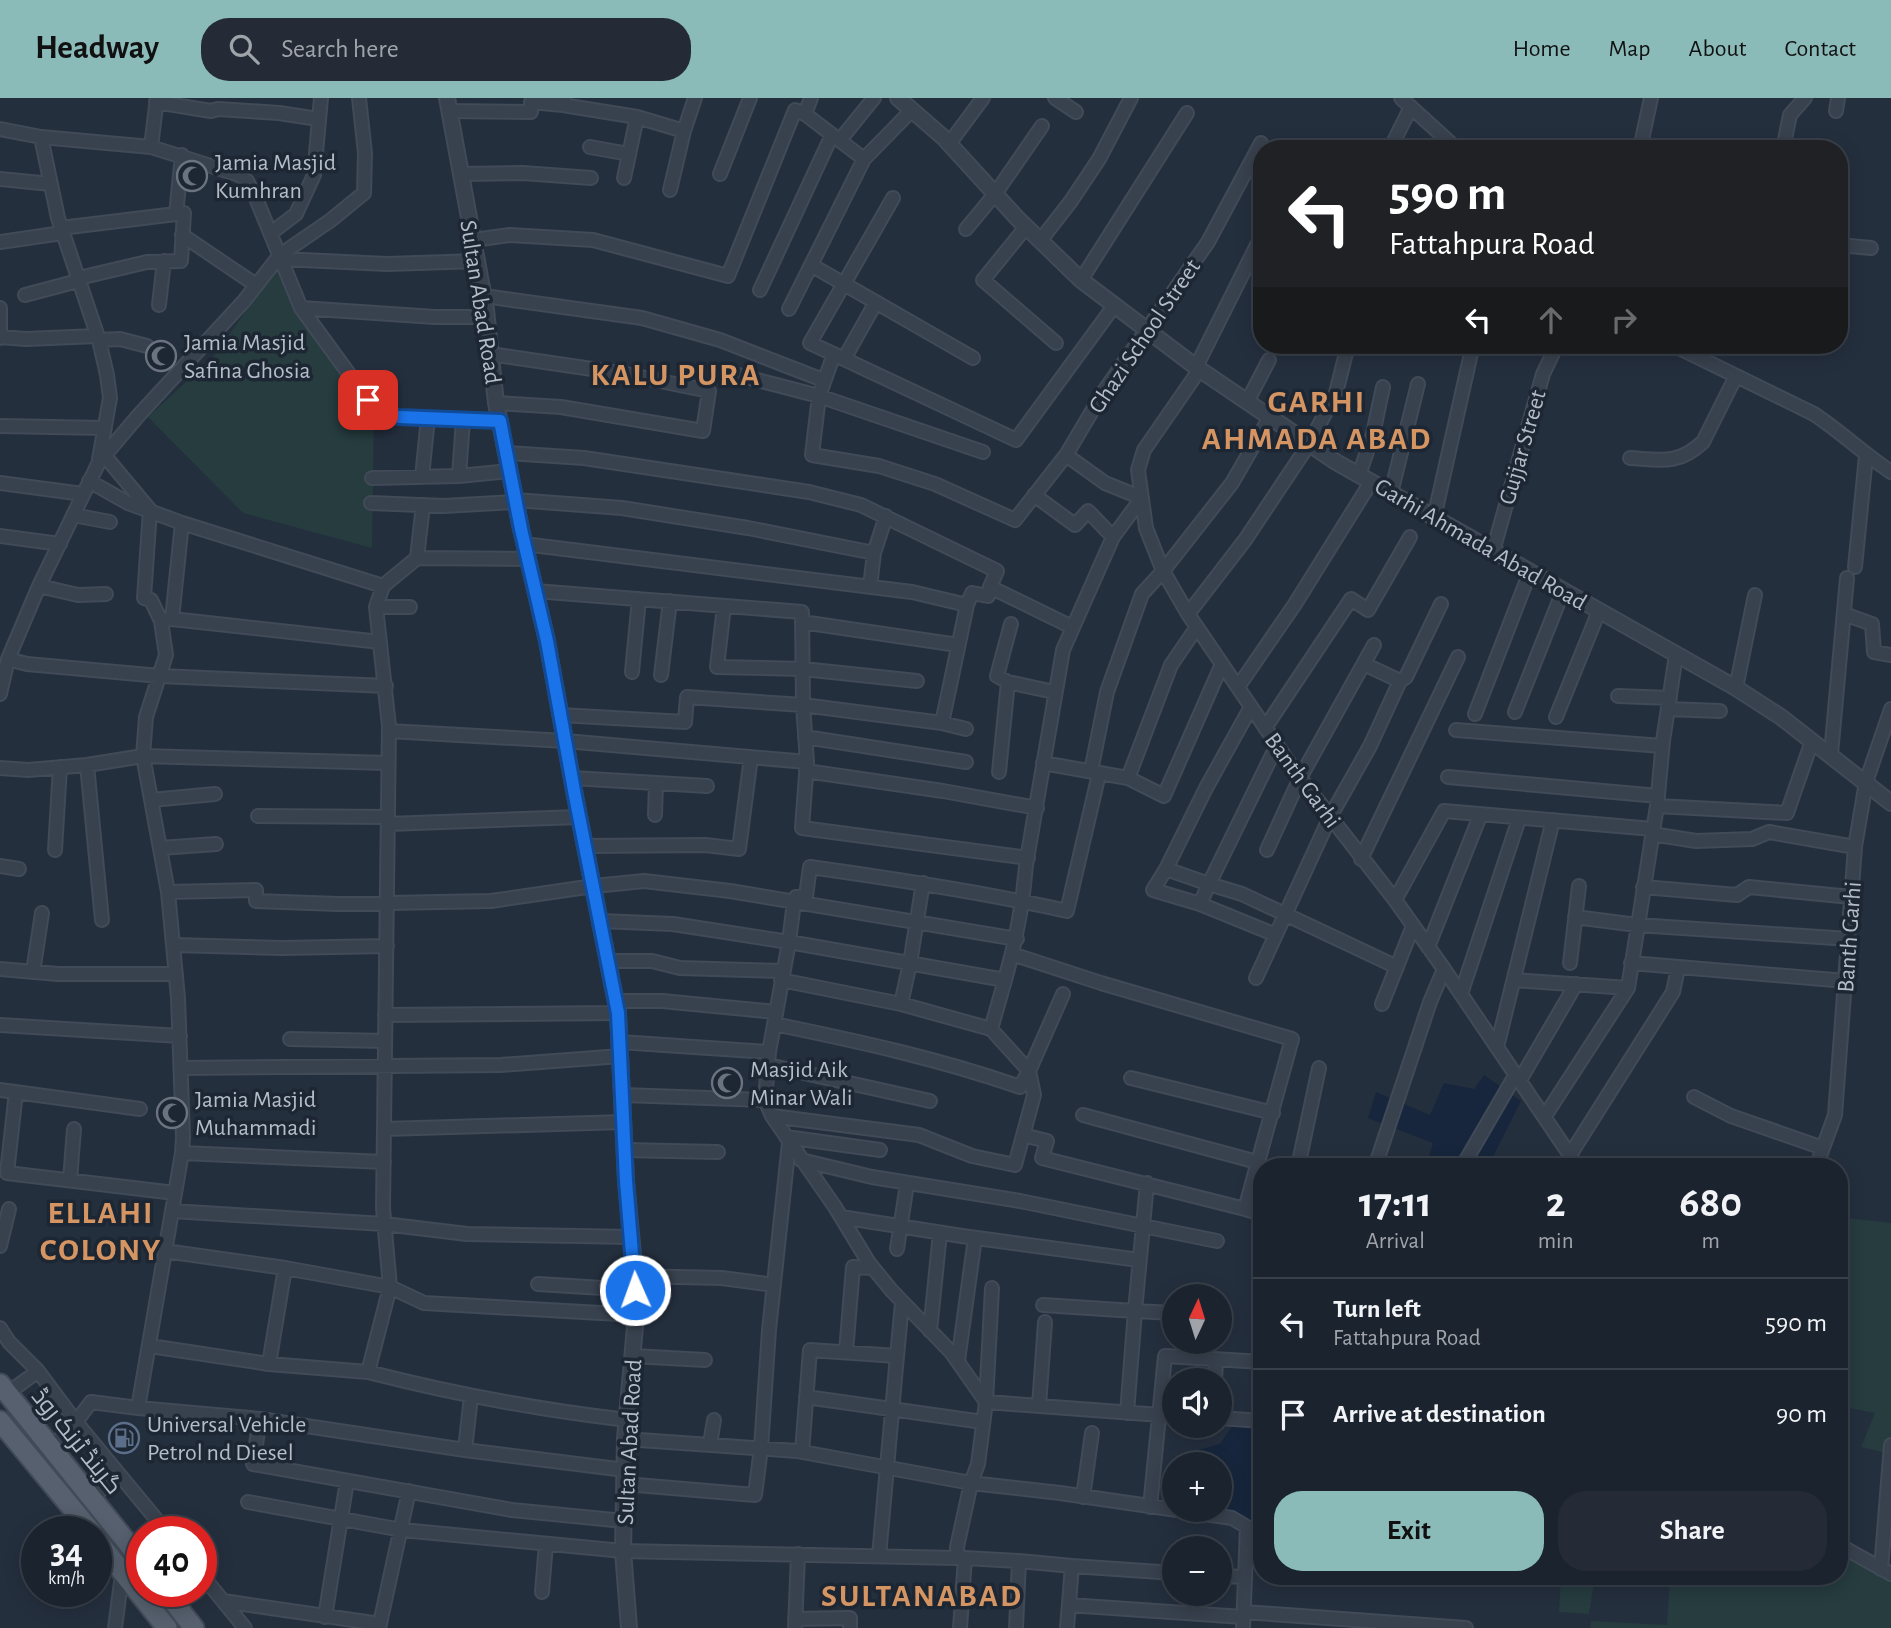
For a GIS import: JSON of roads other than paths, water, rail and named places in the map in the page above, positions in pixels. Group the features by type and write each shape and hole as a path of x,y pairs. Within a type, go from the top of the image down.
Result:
{"main road":[{"name":"گرینڈ ٹرنک روڈ","path":"4,1389 126,1540"},
{"path":"0,1421 79,1516"},
{"path":"112,1561 167,1628"},
{"path":"178,1607 194,1628"}],"street":[{"path":"271,233 296,214 314,175 321,98"},
{"path":"0,694 8,659 39,586 102,459 281,257 365,193 365,153 359,98"},
{"path":"670,190 695,98"},
{"path":"720,174 750,98"},
{"path":"805,114 811,98"},
{"path":"761,290 836,138 874,98"},
{"name":"Garhi Ahmada Abad Road","path":"898,98 949,144 1026,227 1081,280 1198,368 1365,479 1736,688 1781,717 1891,803"},
{"path":"949,144 983,98"},
{"path":"1055,98 1076,112"},
{"path":"1040,241 1099,159 1131,98"},
{"path":"1401,98 1447,140"},
{"path":"1642,140 1651,98"},
{"path":"1785,140 1790,115 1805,98"},
{"path":"151,147 156,100 211,111 218,109 279,113 318,119"},
{"path":"448,105 531,112 531,102 564,101 637,117 684,131"},
{"name":"Sultan Abad Road","path":"448,105 484,296 496,403 547,641 617,1007 636,1315 625,1438 624,1551 629,1628"},
{"path":"1394,140 1411,107"},
{"path":"474,240 510,235 593,240 728,276 795,110 805,114 864,159"},
{"path":"789,310 864,159 912,110"},
{"path":"1081,280 1187,113"},
{"path":"624,178 637,117"},
{"path":"966,229 995,194 1042,126"},
{"path":"0,129 41,137 151,147 239,175 247,181 301,308 368,400 381,413 399,417 500,421"},
{"path":"41,137 62,230 98,338 110,398 102,459 150,510 144,598 151,600 167,620 380,642"},
{"path":"590,147 629,154"},
{"path":"176,214 182,156"},
{"name":"Ghazi School Street","path":"819,396 812,455 879,466 923,480 1015,520 1066,455 1104,391 1208,242 1253,158"},
{"path":"460,174 523,173 591,178"},
{"path":"0,179 51,184"},
{"path":"893,198 810,343 1016,440 1114,306"},
{"path":"0,242 62,230 184,213 181,261 147,262 79,278 74,282 25,295"},
{"path":"1026,227 983,280 1056,342"},
{"path":"183,234 256,285"},
{"path":"1848,246 1871,248"},
{"name":"Banth Garhi","path":"1253,254 1198,368 1144,450 1138,470 1146,528 1163,572 1196,626 1300,778 1395,900 1444,969 1572,1158"},
{"path":"281,257 387,264 478,261"},
{"path":"159,305 164,261"},
{"path":"811,265 973,358"},
{"path":"484,296 642,318 720,340 823,380"},
{"path":"819,396 823,380 876,302"},
{"path":"0,308 0,338 120,339 147,346"},
{"path":"301,308 435,317 487,317"},
{"path":"490,354 626,374 709,391 703,430 561,407 496,403"},
{"path":"1188,614 1245,540 1309,444 1336,393 1346,354"},
{"path":"1434,518 1471,354"},
{"name":"Gujjar Street","path":"1493,551 1542,374 1552,354"},
{"path":"1691,354 1814,414 1834,427 1866,456 1891,472"},
{"path":"1247,402 1269,360"},
{"path":"723,371 819,396 983,452"},
{"path":"1630,458 1671,461 1695,450 1703,442 1736,376"},
{"path":"1391,494 1418,384"},
{"path":"1238,687 1295,604 1365,479 1383,387"},
{"path":"986,1402 958,1362 873,1268 772,1116 765,1100 794,901 796,897 806,896 810,867 923,883 1067,911 1095,773 1107,692 1142,594 1163,572 1232,483 1270,417"},
{"path":"422,477 428,418"},
{"path":"459,476 463,420"},
{"path":"0,426 105,428"},
{"path":"507,453 584,458 809,492 861,505 997,571 988,596 972,593 967,605 942,723"},
{"path":"991,1029 1017,939 1054,692 1063,650 1113,537 1142,498 1105,482 1066,455"},
{"path":"1830,754 1844,614 1866,456"},
{"path":"372,478 459,476 510,471"},
{"path":"0,483 86,487 183,523 383,586"},
{"path":"1034,495 1075,525 1088,511 1113,537"},
{"path":"371,503 423,505 516,501 622,508 748,528 874,553"},
{"path":"417,558 423,505"},
{"path":"73,515 110,522"},
{"path":"870,587 874,553 886,516"},
{"path":"138,1408 182,1153 176,974 168,892 144,756 146,717 166,655 167,620 183,523"},
{"path":"0,536 60,544"},
{"path":"1265,727 1351,599 1368,610 1410,537"},
{"path":"368,1373 390,1287 384,1224 389,731 376,607 383,586 417,558 526,551 912,592 967,605"},
{"path":"1475,714 1530,572"},
{"path":"39,586 78,595 106,594"},
{"path":"990,587 1072,627"},
{"path":"535,591 803,612 806,766 802,828 1028,858"},
{"path":"1515,712 1563,591"},
{"path":"1736,688 1755,595"},
{"path":"632,672 639,599"},
{"path":"661,675 670,601"},
{"path":"1256,978 1330,817 1370,746 1400,681 1406,677 1441,604"},
{"path":"724,606 717,667 803,669 917,681"},
{"path":"376,607 410,607"},
{"path":"1556,717 1599,611"},
{"path":"1844,614 1872,624 1874,652 1891,654"},
{"path":"803,622 958,645"},
{"path":"1011,624 997,676 1007,682 1054,692"},
{"path":"1128,778 1171,665 1196,626"},
{"path":"1266,850 1300,778 1374,645"},
{"path":"1545,1116 1628,988 1658,801 1662,746 1676,655"},
{"path":"1361,859 1458,657"},
{"path":"8,659 27,664 160,676 386,685"},
{"path":"1043,763 1128,778 1164,796 1222,664"},
{"path":"1364,664 1400,681"},
{"path":"999,772 1007,682"},
{"path":"1618,696 1720,711"},
{"path":"561,715 685,722 687,697 803,705 942,723 966,729"},
{"path":"1251,707 1153,890 1200,904 1276,934"},
{"name":"Banth Garhi","path":"1819,1158 1835,1115 1855,847 1866,782 1891,709"},
{"path":"1456,730 1662,746"},
{"path":"389,731 565,741 751,757 1037,808"},
{"path":"805,737 966,762"},
{"path":"1448,777 1787,813 1812,740"},
{"path":"1200,904 1277,745"},
{"path":"0,768 28,770 87,765 144,756 388,763"},
{"path":"586,846 705,845 739,849 751,757"},
{"path":"87,765 102,920"},
{"path":"55,850 60,767"},
{"path":"572,778 707,786"},
{"path":"655,815 656,783"},
{"path":"151,800 215,794"},
{"path":"1395,900 1444,811 1553,820 1652,832 1696,841 1752,839 1769,832 1855,847"},
{"path":"258,816 388,820 579,817"},
{"path":"1428,947 1480,816"},
{"path":"1461,994 1519,819"},
{"path":"1497,1047 1553,820"},
{"path":"160,848 216,844"},
{"path":"0,866 19,869"},
{"path":"1166,869 1242,894 1397,967"},
{"path":"168,892 256,890 256,901 338,904 491,901 644,881 730,891 1017,939"},
{"path":"901,1004 923,883"},
{"path":"1570,964 1579,886"},
{"path":"1643,887 1737,895 1749,887 1851,897"},
{"path":"33,972 41,913"},
{"path":"1575,917 1637,925 1849,939"},
{"path":"601,921 673,924 1005,979"},
{"path":"1382,1004 1413,926"},
{"path":"173,945 281,948 387,946"},
{"path":"1012,954 1292,1039 1258,1158"},
{"path":"608,961 652,961 680,968 782,975 991,1029 1029,1071 1034,1096 1015,1165 972,1156 919,1135 772,1116"},
{"path":"1632,963 1846,981"},
{"path":"1570,1155 1673,992 1678,968"},
{"path":"0,969 176,974"},
{"path":"1378,1158 1430,1002 1444,969"},
{"path":"1514,980 1628,988"},
{"path":"1468,1158 1576,984"},
{"path":"385,1015 617,1007 662,1002 775,1018 974,1071 1020,1087 1063,994"},
{"path":"0,1025 180,1036"},
{"path":"290,1039 385,1041"},
{"path":"181,1068 501,1065 621,1049 769,1058 930,1101"},
{"path":"1299,1158 1319,1068"},
{"path":"1131,1078 1273,1113"},
{"path":"0,1090 140,1109"},
{"path":"16,1092 7,1173 175,1193"},
{"path":"623,1095 765,1100"},
{"path":"1694,1097 1731,1116 1823,1148"},
{"path":"1083,1115 1253,1161"},
{"path":"384,1129 624,1122"},
{"path":"70,1180 74,1129"},
{"path":"1023,1135 1047,1141 1042,1158 1253,1211"},
{"path":"788,1140 880,1150"},
{"path":"52,1447 92,1402 260,1419 755,1495 788,1140"},
{"path":"625,1150 718,1153"},
{"path":"182,1153 384,1162"},
{"path":"801,1160 906,1184 1020,1201 1142,1228 1217,1241"},
{"path":"1245,1209 1253,1178"},
{"path":"897,1249 906,1184"},
{"path":"1127,1413 1147,1184"},
{"path":"0,1246 9,1209"},
{"path":"172,1211 384,1224 467,1234 631,1237"},
{"path":"841,1217 1139,1260"},
{"path":"930,1331 940,1233"},
{"path":"958,1362 975,1238"},
{"path":"165,1251 285,1268 390,1287 424,1303 636,1315"},
{"path":"846,1352 853,1267 873,1268"},
{"path":"269,1364 285,1268"},
{"path":"538,1284 635,1283 722,1278 774,1285"},
{"path":"960,1628 961,1558 957,1547 971,1483 978,1464 986,1402 992,1288"},
{"path":"879,1556 902,1303"},
{"path":"1043,1305 1162,1312"},
{"path":"1039,1406 1045,1322"},
{"path":"0,1328 5,1346 38,1371 153,1516"},
{"path":"150,1346 269,1364 368,1373 537,1409 627,1420"},
{"path":"802,1452 810,1350 897,1356"},
{"path":"633,1356 705,1360"},
{"path":"1150,1507 1165,1356 1253,1362"},
{"path":"1216,1360 1216,1368"},
{"path":"4,1389 38,1371"},
{"path":"464,1450 471,1396"},
{"path":"806,1397 983,1422"},
{"path":"986,1402 1160,1416"},
{"path":"260,1419 253,1464 512,1510 624,1521"},
{"path":"1232,1419 1253,1420"},
{"path":"710,1444 713,1420"},
{"path":"1083,1497 1092,1433"},
{"path":"625,1438 802,1452 971,1483 1232,1518 1253,1528"},
{"path":"1848,1550 1886,1571 1891,1445"},
{"path":"92,1498 118,1474"},
{"path":"325,1617 347,1481"},
{"path":"223,1601 380,1626 409,1492"},
{"path":"248,1502 402,1530 624,1551 961,1558 1162,1572"},
{"path":"1243,1619 1247,1527"},
{"path":"542,1592 546,1544"},
{"path":"798,1554 795,1623 850,1618 850,1628"},
{"path":"1016,1628 1019,1561"},
{"path":"1067,1628 1072,1566"},
{"path":"115,1628 122,1574"},
{"path":"1232,1576 1245,1577"},
{"path":"217,1594 245,1628"},
{"path":"1069,1605 1243,1619 1466,1628"}],"water":[{"path":"1484,1075 1521,1101 1492,1158 1429,1158 1433,1143 1368,1118 1376,1092 1430,1115 1444,1083 1474,1089"},
{"path":"1253,1423 1253,1521 1232,1515 1232,1452 1192,1452 1220,1444 1224,1438 1232,1438 1232,1426"}],"place":[{"name":"Jamia Masjid Kumhran","path":"192,176"},
{"name":"Jamia Masjid Safina Ghosia","path":"161,356"},
{"name":"Masjid Aik Minar Wali","path":"727,1083"},
{"name":"Jamia Masjid Muhammadi","path":"172,1113"},
{"name":"Universal Vehicle Petrol nd Diesel","path":"124,1438"}],"district":[{"name":"KALU PURA","path":"676,374"},
{"name":"GARHI AHMADA ABAD","path":"1317,420"},
{"name":"ELLAHI COLONY","path":"101,1230"},
{"name":"SULTANABAD","path":"922,1595"}]}
